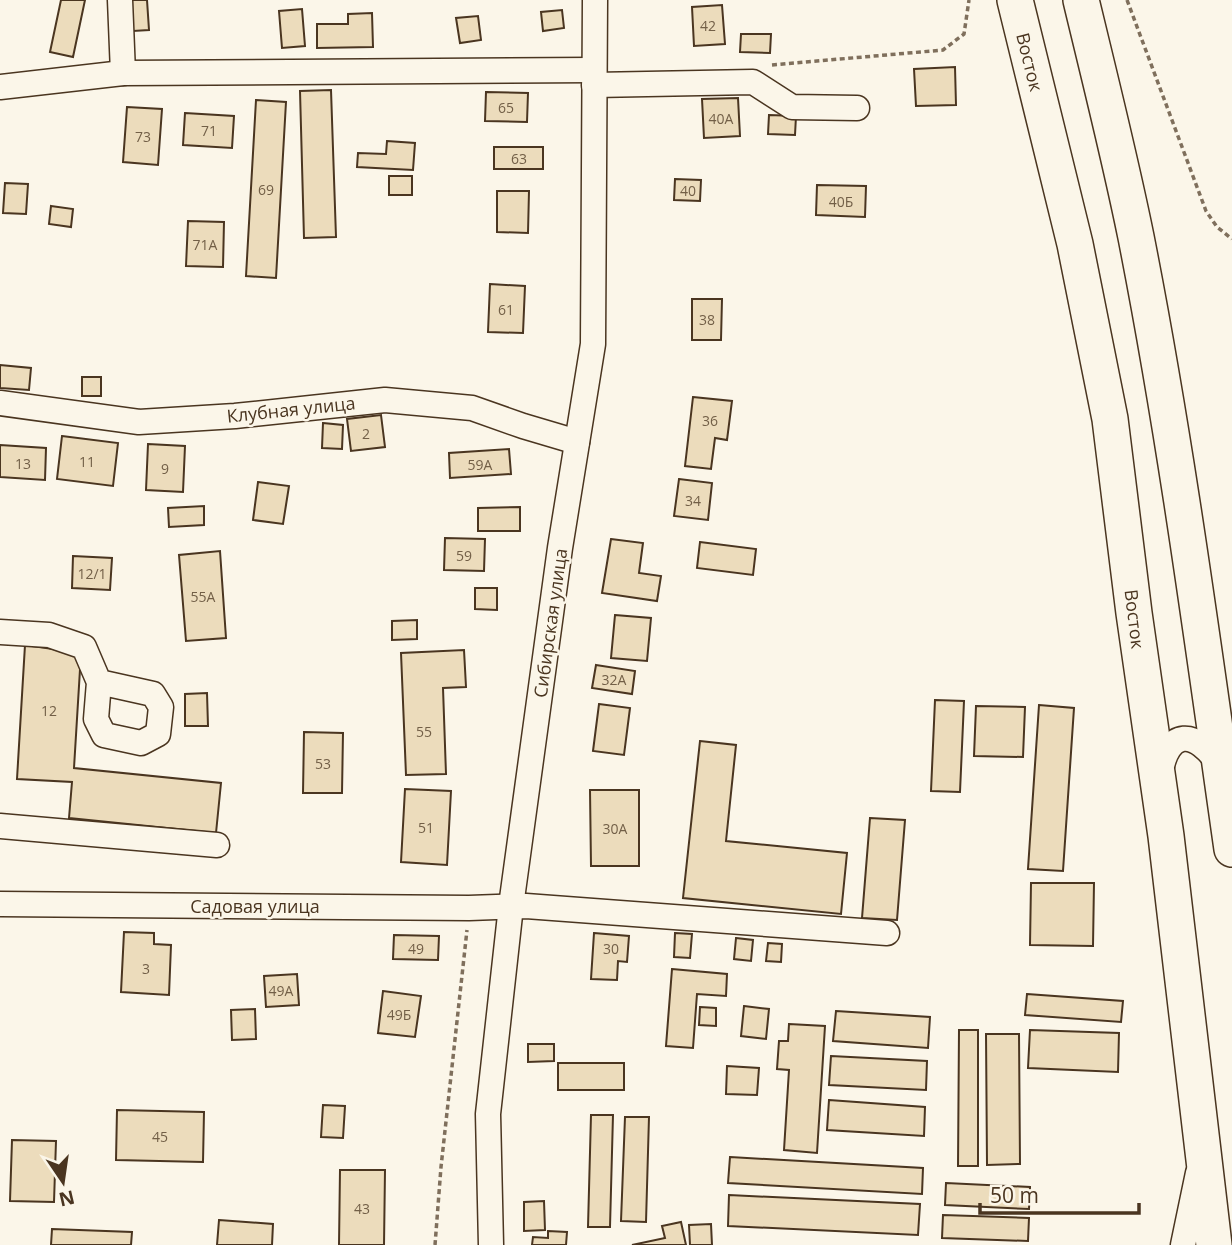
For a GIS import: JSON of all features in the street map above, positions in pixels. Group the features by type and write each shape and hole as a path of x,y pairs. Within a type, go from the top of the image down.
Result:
{"highway":[{"name":"Восток","path":"1015,0 1075,244 1110,419 1159,785 1214,1245"},
{"path":"1084,10 1136,236 1153,329 1189,544 1232,849"}],"street":[{"path":"120,0 123,73"},
{"name":"Сибирская улица","path":"491,1245 488,1114 511,906 560,548 593,344 595,0"},
{"path":"0,87 123,73 594,77 753,82 792,107 857,108"},
{"name":"Клубная улица","path":"0,403 139,422 235,416 385,400 472,408 578,442"},
{"path":"0,632 49,635 84,647 99,682"},
{"path":"1159,785 1166,752 1173,742 1181,738 1198,741 1205,746 1220,766"},
{"path":"0,826 217,845"},
{"name":"Садовая улица","path":"0,904 469,908 511,906 887,933"},
{"path":"1183,1245 1203,1149"}],"path":[{"path":"769,66 943,50 964,34 969,0"},
{"path":"1127,0 1206,211 1217,227 1232,239"},
{"path":"435,1245 469,908"}],"building":[{"path":"61,0 85,0 73,57 50,52"},
{"path":"131,0 147,0 149,30 133,31"},
{"path":"722,5 725,44 694,46 692,7"},
{"path":"302,9 305,46 282,48 279,11"},
{"path":"562,10 564,28 543,31 541,12"},
{"path":"372,13 373,47 317,48 317,24 348,24 348,14"},
{"path":"478,16 481,40 460,43 456,18"},
{"path":"741,34 771,34 770,53 740,52"},
{"path":"955,67 956,105 916,106 914,69"},
{"path":"331,90 336,237 304,238 300,91"},
{"path":"486,92 528,93 527,122 485,121"},
{"path":"738,98 740,136 704,138 702,99"},
{"path":"256,100 286,102 276,278 246,276"},
{"path":"127,107 162,109 158,165 123,162"},
{"path":"185,113 234,116 232,148 183,145"},
{"path":"769,115 796,116 795,135 768,134"},
{"path":"387,141 415,143 413,170 357,167 358,153 386,154"},
{"path":"494,147 543,147 543,169 494,169"},
{"path":"389,176 412,176 412,195 389,195"},
{"path":"675,179 701,180 700,201 674,200"},
{"path":"5,183 28,184 26,214 3,213"},
{"path":"817,185 866,186 865,217 816,215"},
{"path":"497,191 529,191 528,233 497,232"},
{"path":"51,206 73,209 71,227 49,224"},
{"path":"188,221 224,222 223,267 186,266"},
{"path":"490,284 525,286 523,333 488,332"},
{"path":"692,299 722,299 721,340 692,340"},
{"path":"0,365 31,368 29,390 0,388"},
{"path":"82,377 101,377 101,396 82,396"},
{"path":"693,397 732,401 727,440 715,438 711,469 685,466"},
{"path":"381,415 385,447 351,451 347,419"},
{"path":"323,423 343,425 342,449 322,448"},
{"path":"62,436 118,443 113,486 57,479"},
{"path":"148,444 185,446 183,492 146,490"},
{"path":"0,445 46,448 45,480 0,477"},
{"path":"509,449 511,474 450,478 449,453"},
{"path":"679,479 712,483 708,520 674,516"},
{"path":"258,482 289,486 283,524 253,520"},
{"path":"204,506 204,525 169,527 168,508"},
{"path":"520,507 520,531 478,531 478,508"},
{"path":"445,538 485,539 484,571 444,570"},
{"path":"611,539 643,543 639,573 661,576 657,601 602,593"},
{"path":"700,542 756,549 753,575 697,568"},
{"path":"220,551 226,638 186,641 179,555"},
{"path":"73,556 112,558 110,590 72,588"},
{"path":"475,588 497,588 497,610 475,609"},
{"path":"615,615 651,618 647,661 611,658"},
{"path":"417,620 417,639 392,640 392,621"},
{"path":"25,645 81,653 74,768 221,783 216,833 69,818 72,782 17,779"},
{"path":"464,650 466,687 443,688 446,774 406,775 401,653"},
{"path":"596,665 635,671 632,694 592,688"},
{"path":"207,693 208,726 185,726 185,694"},
{"path":"935,700 964,701 960,792 931,791"},
{"path":"599,704 630,708 624,755 593,751"},
{"path":"1039,705 1074,708 1063,871 1028,869"},
{"path":"976,706 1025,707 1023,757 974,756"},
{"path":"304,732 343,733 342,793 303,793"},
{"path":"700,741 736,745 726,841 847,853 841,914 683,898"},
{"path":"405,789 451,791 447,865 401,862"},
{"path":"590,790 639,790 639,866 591,866"},
{"path":"870,818 905,820 897,920 862,918"},
{"path":"1031,883 1094,883 1093,946 1030,945"},
{"path":"124,932 154,933 154,944 171,945 169,995 121,992"},
{"path":"594,933 629,936 627,962 618,961 617,980 591,979"},
{"path":"675,933 692,934 690,958 674,957"},
{"path":"394,935 439,936 438,960 393,959"},
{"path":"736,938 753,940 751,961 734,959"},
{"path":"768,943 782,944 781,962 766,961"},
{"path":"672,969 727,974 726,996 697,994 693,1048 666,1046"},
{"path":"297,974 299,1005 266,1007 264,976"},
{"path":"383,991 421,996 415,1037 378,1033"},
{"path":"1027,994 1123,1001 1121,1022 1025,1015"},
{"path":"744,1006 769,1009 766,1039 741,1036"},
{"path":"700,1007 716,1008 716,1026 699,1025"},
{"path":"255,1009 256,1039 232,1040 231,1010"},
{"path":"836,1011 930,1017 928,1048 833,1041"},
{"path":"789,1024 825,1026 817,1153 784,1150 789,1070 777,1069 779,1041 788,1041"},
{"path":"959,1030 978,1030 978,1166 958,1166"},
{"path":"1030,1030 1119,1033 1118,1072 1028,1068"},
{"path":"986,1034 1019,1034 1020,1164 987,1165"},
{"path":"528,1044 554,1044 554,1061 528,1062"},
{"path":"831,1056 927,1061 926,1090 829,1085"},
{"path":"558,1063 624,1063 624,1090 558,1090"},
{"path":"727,1066 759,1068 757,1095 726,1094"},
{"path":"829,1100 925,1107 924,1136 827,1130"},
{"path":"323,1105 345,1106 343,1138 321,1137"},
{"path":"117,1110 204,1112 203,1162 116,1160"},
{"path":"591,1115 613,1115 610,1227 588,1227"},
{"path":"625,1117 649,1117 646,1222 621,1221"},
{"path":"12,1140 56,1141 54,1202 10,1201"},
{"path":"730,1157 923,1168 922,1194 728,1183"},
{"path":"340,1170 385,1170 384,1245 339,1245"},
{"path":"946,1183 1030,1187 1029,1209 945,1205"},
{"path":"729,1195 920,1204 918,1235 728,1226"},
{"path":"544,1201 545,1230 524,1231 524,1202"},
{"path":"943,1215 1029,1218 1028,1241 942,1238"},
{"path":"219,1220 273,1224 272,1245 217,1245"},
{"path":"681,1222 686,1245 632,1245 665,1238 662,1226"},
{"path":"711,1224 712,1245 690,1245 689,1225"},
{"path":"52,1229 132,1232 131,1245 51,1245"},
{"path":"548,1231 567,1232 566,1245 532,1245 533,1237 548,1238"}]}
